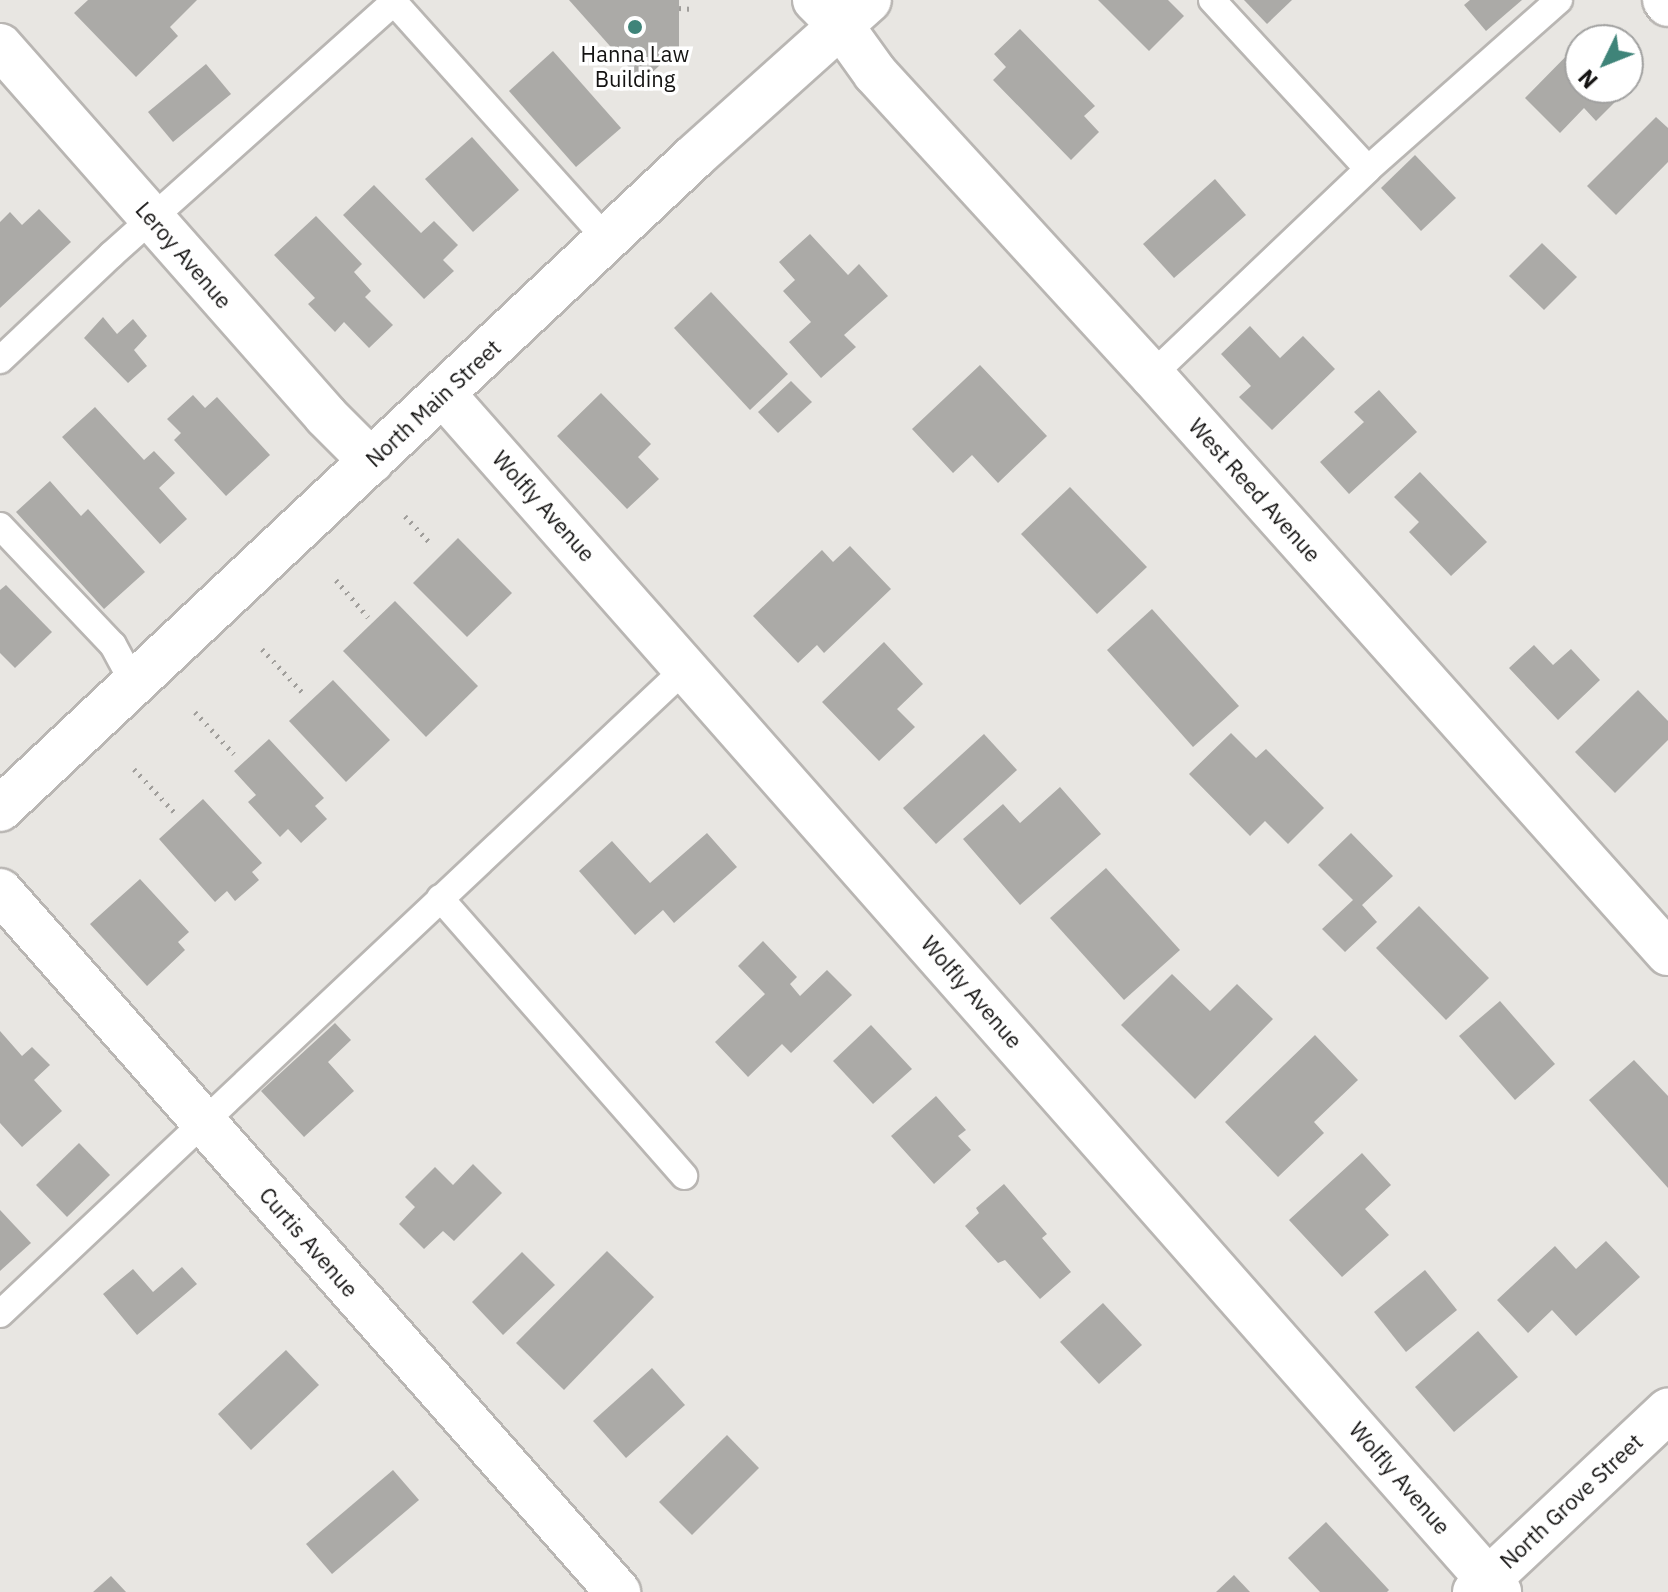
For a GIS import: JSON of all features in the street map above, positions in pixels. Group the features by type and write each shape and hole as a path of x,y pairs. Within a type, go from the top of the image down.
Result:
{"street":[{"name":"North Main Street","path":"0,809 607,240 842,9"},
{"name":"West Reed Avenue","path":"842,9 875,73 1152,375 1668,953"},
{"name":"Leroy Avenue","path":"0,46 326,416 371,461"},
{"name":"Wolfly Avenue","path":"443,394 687,667 1488,1588"},
{"name":"Curtis Avenue","path":"0,891 618,1592"},
{"name":"North Grove Street","path":"1488,1588 1668,1411"}],"lane":[{"path":"1212,0 1368,169"},
{"path":"1152,375 1368,169 1559,0"},
{"path":"0,360 393,1 607,240"},
{"path":"0,526 113,645 134,684"},
{"path":"0,1314 202,1120 225,1103 687,667"},
{"path":"440,898 684,1176"}],"path":[{"path":"679,8 692,9"},
{"path":"405,516 429,542"},
{"path":"336,580 368,617"},
{"path":"262,649 303,693"},
{"path":"195,712 234,754"},
{"path":"134,769 175,813"}],"building":[{"path":"88,0 197,0 170,27 178,36 136,77 74,13"},
{"name":"Hanna Law Building","path":"569,0 679,0 679,47 642,82"},
{"path":"1098,0 1168,0 1184,16 1149,51"},
{"path":"1244,0 1292,0 1267,24"},
{"path":"1470,0 1522,0 1486,31 1464,5"},
{"path":"1020,29 1095,106 1084,116 1099,132 1071,160 993,80 1006,67 994,54"},
{"path":"553,51 621,128 576,167 509,91"},
{"path":"1564,58 1564,104 1613,104 1596,121 1584,108 1560,133 1525,98"},
{"path":"206,64 231,94 173,142 148,112"},
{"path":"1656,117 1668,128 1668,162 1616,215 1587,186"},
{"path":"472,137 519,190 473,232 425,179"},
{"path":"1415,155 1456,198 1421,231 1381,188"},
{"path":"1215,179 1246,215 1174,278 1143,244"},
{"path":"374,185 421,233 434,221 458,245 443,260 454,271 424,299 343,215"},
{"path":"39,209 71,242 0,308 0,222 10,212 22,225"},
{"path":"316,216 362,264 354,272 371,291 365,297 393,325 369,348 344,322 335,332 308,304 315,298 274,255"},
{"path":"810,234 848,275 859,264 888,296 844,335 856,347 821,378 789,342 811,322 783,291 795,280 779,262"},
{"path":"1542,243 1577,277 1544,310 1509,276"},
{"path":"711,292 788,374 750,410 674,328"},
{"path":"103,317 117,334 133,319 147,336 134,350 147,366 128,383 84,338"},
{"path":"1250,326 1280,358 1303,336 1335,369 1272,430 1239,397 1251,386 1221,354"},
{"path":"980,365 1047,436 998,483 972,455 953,473 912,429"},
{"path":"791,381 812,402 778,433 758,412"},
{"path":"1379,390 1417,432 1349,494 1320,462 1364,422 1354,412"},
{"path":"601,393 651,444 638,457 659,479 627,509 557,436"},
{"path":"193,395 205,408 217,397 270,455 226,496 174,440 181,433 167,419"},
{"path":"95,407 144,460 154,451 175,473 159,488 187,519 160,544 62,437"},
{"path":"1420,472 1487,542 1451,576 1409,532 1419,522 1394,497"},
{"path":"50,481 81,516 88,509 145,572 104,609 16,512"},
{"path":"1070,487 1147,567 1097,614 1021,534"},
{"path":"458,538 512,593 467,637 413,583"},
{"path":"850,546 891,589 824,653 817,645 798,663 753,616 822,550 833,562"},
{"path":"6,585 52,632 15,668 0,653 0,590"},
{"path":"395,601 478,686 426,737 343,651"},
{"path":"1152,609 1239,706 1193,747 1107,650"},
{"path":"884,642 923,684 897,709 915,727 879,761 822,702"},
{"path":"1534,645 1553,665 1571,649 1600,680 1558,720 1509,668"},
{"path":"333,680 390,740 346,782 289,721"},
{"path":"1638,690 1668,721 1668,740 1615,793 1575,752"},
{"path":"1231,733 1256,758 1266,749 1324,808 1288,844 1265,821 1250,836 1189,774"},
{"path":"984,734 1017,770 936,844 903,808"},
{"path":"269,739 324,798 315,806 327,819 301,843 288,829 280,837 248,802 256,795 234,771"},
{"path":"1060,787 1101,834 1020,905 963,839 1003,804 1020,823"},
{"path":"203,799 262,863 252,872 259,880 235,901 227,891 215,902 159,839"},
{"path":"707,833 737,867 674,923 663,910 635,935 579,871 612,841 650,883"},
{"path":"1351,833 1393,876 1362,905 1377,922 1345,952 1322,929 1353,900 1318,865"},
{"path":"1106,868 1180,950 1124,1000 1050,918"},
{"path":"140,879 189,932 178,942 185,950 147,986 90,924"},
{"path":"1419,906 1489,978 1446,1020 1376,948"},
{"path":"763,941 797,977 790,984 800,996 827,970 852,995 791,1053 782,1044 748,1077 715,1042 765,994 738,966"},
{"path":"1172,974 1210,1011 1237,984 1273,1019 1195,1099 1121,1025"},
{"path":"1500,1001 1555,1064 1515,1100 1459,1036"},
{"path":"335,1023 351,1040 328,1062 354,1091 304,1137 261,1091"},
{"path":"871,1025 912,1069 873,1104 833,1061"},
{"path":"0,1031 22,1056 32,1047 50,1065 34,1080 62,1111 22,1147 0,1123"},
{"path":"1315,1035 1358,1080 1314,1122 1324,1133 1278,1177 1225,1122"},
{"path":"1634,1060 1668,1096 1668,1188 1589,1100"},
{"path":"936,1096 966,1130 958,1136 971,1150 934,1184 891,1136"},
{"path":"79,1143 110,1175 67,1217 36,1185"},
{"path":"1362,1153 1391,1185 1365,1209 1389,1235 1342,1277 1289,1220"},
{"path":"473,1164 502,1193 454,1241 443,1231 424,1249 399,1224 415,1207 405,1197 435,1167 453,1185"},
{"path":"1004,1184 1047,1234 1042,1238 1071,1272 1040,1299 1005,1260 998,1263 965,1226 979,1213 976,1208"},
{"path":"0,1210 31,1243 0,1271"},
{"path":"1606,1241 1640,1277 1576,1336 1552,1310 1528,1333 1497,1300 1555,1246 1576,1269"},
{"path":"607,1251 654,1297 564,1390 516,1343"},
{"path":"522,1252 555,1285 503,1335 472,1302"},
{"path":"182,1267 197,1284 137,1335 103,1294 133,1269 153,1292"},
{"path":"1425,1270 1457,1310 1406,1352 1374,1312"},
{"path":"1103,1303 1142,1345 1099,1384 1060,1342"},
{"path":"1478,1331 1518,1377 1454,1432 1415,1387"},
{"path":"286,1350 319,1385 251,1450 218,1414"},
{"path":"652,1368 685,1405 626,1458 593,1421"},
{"path":"727,1435 759,1468 692,1535 659,1502"},
{"path":"393,1470 419,1500 332,1574 306,1544"},
{"path":"1326,1522 1389,1590 1387,1592 1320,1592 1288,1558"},
{"path":"1234,1575 1250,1592 1216,1592"},
{"path":"111,1576 126,1592 93,1592"}],"place":[{"name":"Hanna Law Building","path":"635,27"}]}
